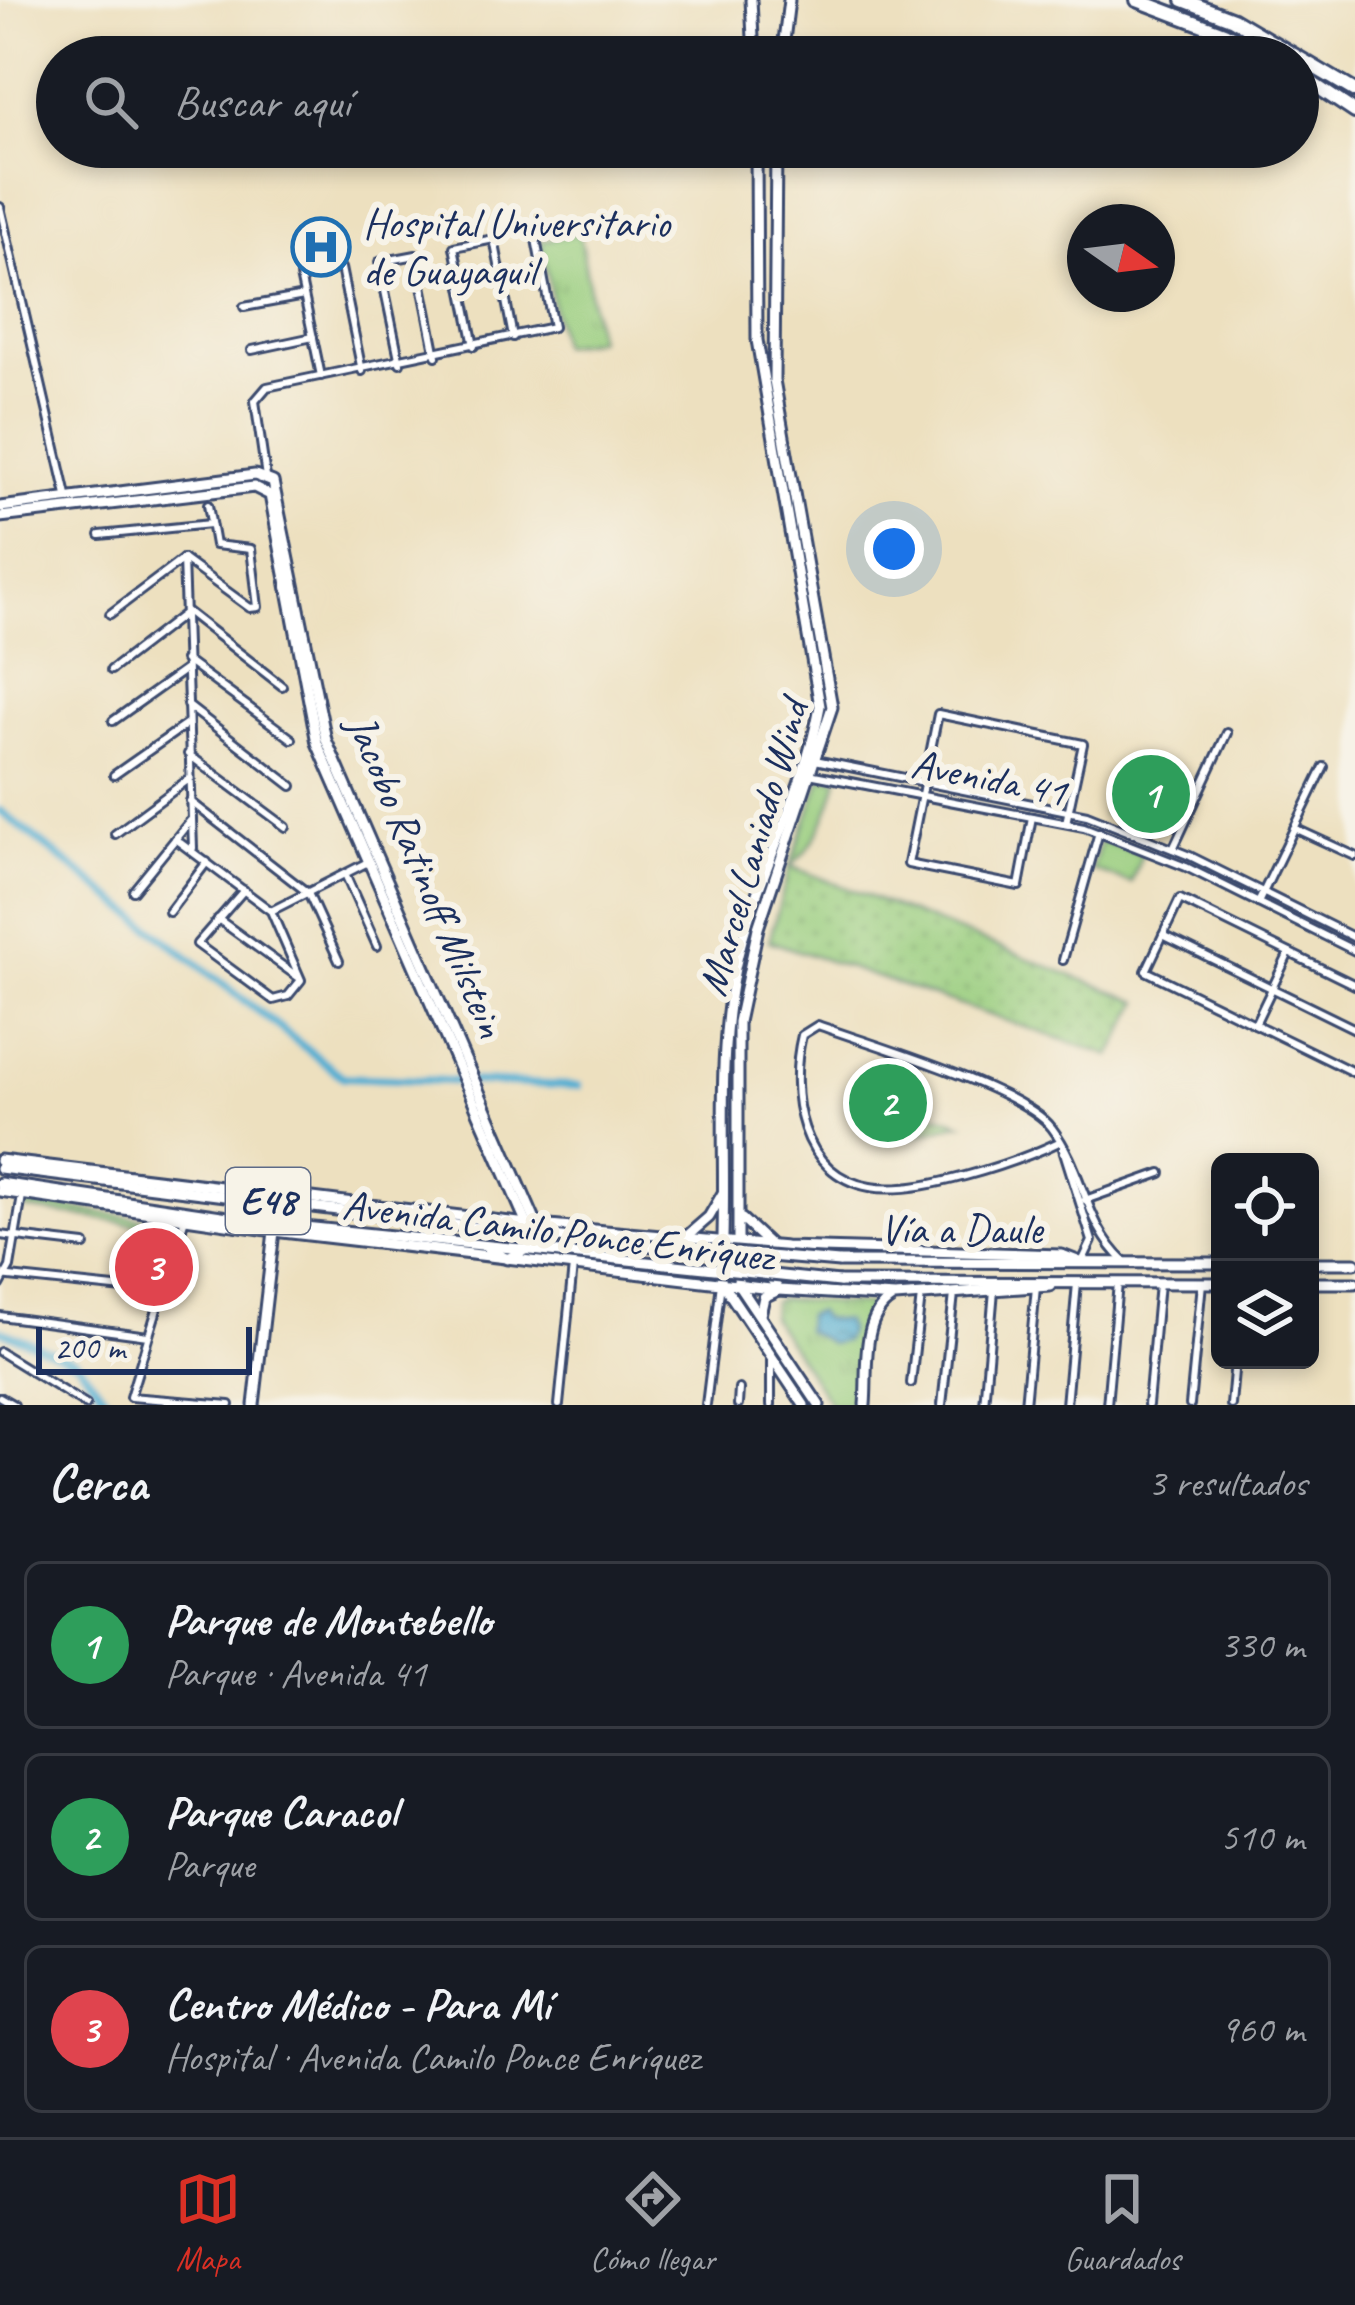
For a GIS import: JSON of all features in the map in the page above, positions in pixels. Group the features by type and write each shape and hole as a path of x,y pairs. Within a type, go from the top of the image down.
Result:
{"highway":[{"path":"1137,0 1229,36"},
{"path":"1183,0 1262,36"},
{"path":"1319,70 1355,91"},
{"path":"1319,88 1355,112"}],"main road":[{"path":"751,0 753,36"},
{"path":"785,36 789,0"},
{"name":"Marcel Laniado Wind","path":"756,168 757,340 818,677 820,706 813,759"},
{"name":"Marcel Laniado Wind","path":"721,1281 724,1055 734,972 745,924 813,759 832,693 771,344 775,168"},
{"path":"0,507 266,483"},
{"name":"Jacobo Ratinoff Milstein","path":"266,483 278,490 317,743 532,1224"},
{"path":"0,517 145,495"},
{"name":"Jacobo Ratinoff Milstein","path":"296,608 326,740 532,1224"},
{"name":"Marcel Laniado Wind","path":"738,1283 737,1022 758,928 807,774"},
{"path":"0,1164 33,1171"},
{"name":"Avenida Camilo Ponce Enríquez","path":"0,1164 503,1233 839,1262"},
{"name":"Avenida Camilo Ponce Enríquez","path":"0,1164 532,1224 780,1247 868,1246"},
{"path":"60,1174 75,1169 92,1178"},
{"name":"Avenida Camilo Ponce Enríquez","path":"3,1186 507,1258 778,1290 895,1297"},
{"path":"686,1238 709,1216 724,1188"},
{"name":"Avenida Camilo Ponce Enríquez","path":"22,1190 185,1218 839,1282"},
{"path":"171,1209 185,1218 197,1213"},
{"path":"740,1214 753,1234 780,1247 766,1261 767,1278 778,1290 764,1297 761,1320"},
{"path":"503,1233 532,1224 560,1238"},
{"path":"254,1405 275,1227"},
{"path":"484,1246 507,1258 525,1250"},
{"name":"Vía a Daule","path":"868,1246 1062,1255 1082,1262"},
{"name":"Vía a Daule","path":"839,1262 1211,1263"},
{"path":"1319,1263 1355,1263"},
{"path":"721,1281 804,1405"},
{"name":"Vía a Daule","path":"839,1282 1211,1283"},
{"path":"738,1283 819,1405"},
{"name":"Vía a Daule","path":"895,1297 1077,1283"},
{"path":"1319,1283 1355,1283"},
{"path":"866,1405 871,1326 878,1307 895,1297"}],"street":[{"path":"0,207 68,500"},
{"path":"266,483 255,401 259,392 474,348 555,324 534,229"},
{"path":"474,348 454,247 494,238 514,337"},
{"path":"400,363 380,262 416,255 436,356"},
{"path":"321,377 300,277 341,268 362,370"},
{"path":"244,307 304,296"},
{"path":"252,350 313,338"},
{"path":"183,559 250,608 258,607 251,550 215,545 208,506"},
{"path":"100,535 210,524"},
{"path":"183,559 193,848"},
{"path":"110,614 183,559"},
{"path":"111,670 184,612"},
{"path":"184,612 282,686"},
{"path":"112,721 186,664"},
{"path":"186,664 292,739"},
{"path":"187,705 292,786"},
{"path":"1032,817 1019,886 908,864 938,714 1083,744 1066,824"},
{"path":"114,775 187,724"},
{"path":"1173,849 1227,733"},
{"path":"188,754 286,827"},
{"name":"Avenida 41","path":"813,759 1068,812 1173,849 1355,938"},
{"path":"1258,903 1324,766"},
{"name":"Avenida 41","path":"807,774 1099,832 1355,951"},
{"path":"116,834 189,778"},
{"path":"189,800 308,893 339,961"},
{"path":"133,891 190,821"},
{"path":"1294,828 1355,856"},
{"path":"1064,960 1099,832"},
{"path":"175,838 272,911 301,980"},
{"path":"272,911 379,857"},
{"path":"169,912 207,862"},
{"path":"345,874 377,946"},
{"path":"244,890 197,944 273,1000 288,996 301,980"},
{"path":"1355,985 1180,899 1146,971 1355,1072"},
{"path":"1302,925 1307,914"},
{"path":"218,919 301,980"},
{"path":"1163,935 1355,1029"},
{"path":"1255,1024 1289,953"},
{"path":"1061,1145 901,1187 870,1187 847,1180 811,1148 801,1124 802,1035 818,1025 1018,1101 1052,1129 1070,1154 1092,1240 1082,1262"},
{"path":"1083,1201 1161,1173"},
{"path":"22,1190 16,1237 2,1279 162,1293"},
{"path":"1083,1201 1100,1239 1125,1262"},
{"path":"185,1218 130,1397 230,1405"},
{"path":"0,1235 85,1245"},
{"path":"559,1405 573,1266"},
{"path":"706,1405 721,1281"},
{"path":"1066,1405 1077,1283"},
{"path":"1108,1405 1118,1283"},
{"path":"1148,1405 1159,1283"},
{"path":"1190,1405 1202,1283"},
{"path":"1025,1405 1036,1287"},
{"path":"984,1405 994,1290"},
{"path":"942,1405 954,1294"},
{"path":"911,1383 921,1296"},
{"path":"0,1316 148,1336"},
{"path":"0,1352 86,1405"},
{"path":"771,1360 771,1405"},
{"path":"1231,1405 1234,1369"},
{"path":"738,1405 740,1389"},
{"path":"0,1396 14,1405"}],"green space":[{"path":"580,234 597,339 560,346 541,241"},
{"path":"1130,762 1193,789 1174,826 1161,822 1156,830 1103,814 1109,785 1123,789"},
{"path":"822,777 838,779 831,803 814,839 790,866"},
{"path":"1101,841 1142,854 1131,883 1092,870"},
{"path":"790,866 1140,1002 1111,1056 769,941"},
{"path":"863,1076 883,1083 883,1096 962,1123 912,1136 873,1129 878,1111 862,1093"},
{"path":"26,1202 175,1223 172,1229 25,1209"},
{"path":"773,1302 870,1305 860,1329 855,1405 831,1405 771,1317"}],"water":[{"path":"816,1312 823,1319 844,1321 848,1331 844,1341 830,1343 805,1330 806,1315"}],"waterway":[{"path":"0,811 343,1077 579,1086"},
{"path":"0,1330 77,1362 112,1405"}],"place":[{"name":"Hospital Universitario de Guayaquil","path":"321,247"},
{"name":"Parque de Montebello","path":"1151,794"},
{"name":"Parque Caracol","path":"888,1103"},
{"name":"Centro Médico - Para Mí","path":"154,1267"}]}
